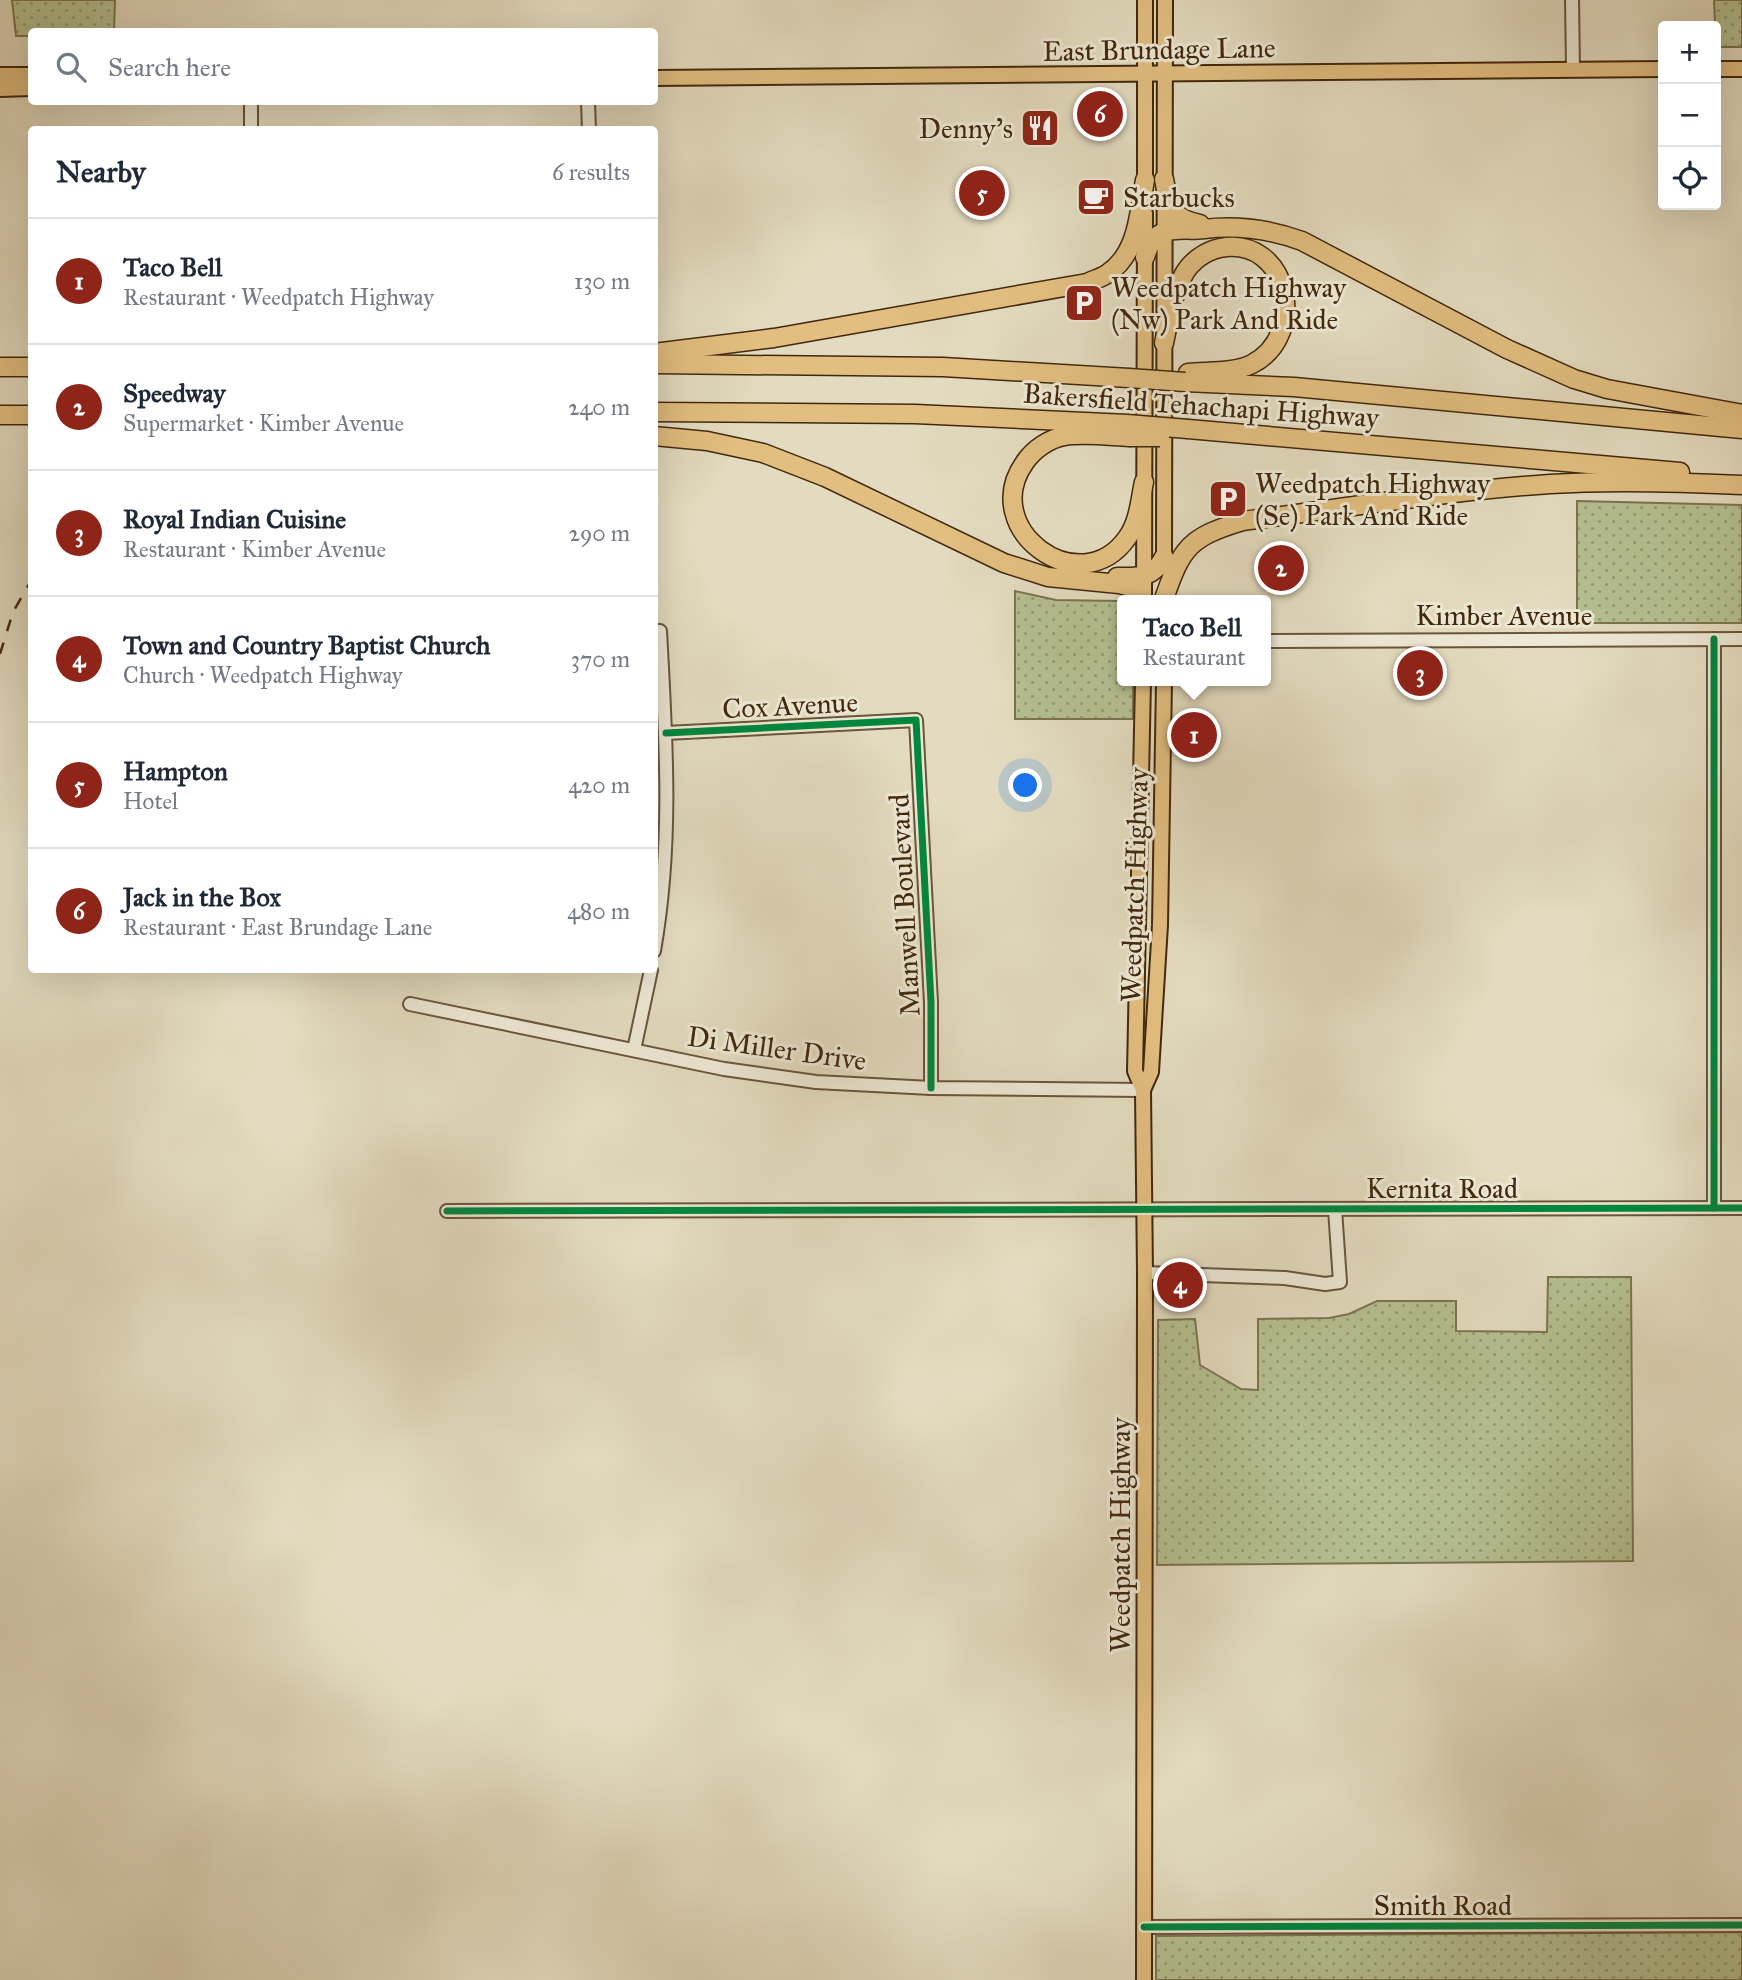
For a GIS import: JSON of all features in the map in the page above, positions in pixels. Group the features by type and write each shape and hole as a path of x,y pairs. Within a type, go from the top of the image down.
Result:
{"highway":[{"path":"1164,179 1170,209 1176,215 1213,227"},
{"path":"658,352 774,338 1087,283 1107,274 1124,257 1137,225 1145,180"},
{"path":"1145,257 1153,240 1164,232 1213,227 1280,233 1302,241 1507,349 1574,379 1607,389 1742,414"},
{"path":"1164,343 1179,284 1188,268 1199,257 1216,249 1247,248 1268,262 1282,284 1286,308 1281,331 1268,351 1250,365 1185,377"},
{"name":"Bakersfield Tehachapi Highway","path":"658,364 943,367 1129,378 1185,377 1742,429"},
{"path":"0,367 28,367"},
{"name":"Bakersfield Tehachapi Highway","path":"658,412 915,414 1128,430 1296,438 1742,477"},
{"path":"0,415 28,415"},
{"path":"1128,430 1063,436 1040,447 1023,465 1014,486 1013,499 1018,523 1031,543 1052,558 1075,563 1101,559 1113,553 1128,537 1139,510 1144,482"},
{"path":"658,436 707,441 763,453 825,477 1004,564 1048,577 1096,580 1132,587 1139,595"},
{"path":"1165,595 1177,564 1191,544 1208,532 1243,521 1552,484 1660,482 1742,485"},
{"path":"1096,580 1144,576 1154,572 1164,557"}],"main road":[{"path":"1143,595 1145,0"},
{"path":"1164,595 1166,0"},
{"name":"East Brundage Lane","path":"658,78 1658,69"},
{"path":"1721,69 1742,69"},
{"path":"0,75 28,75"},
{"path":"0,89 28,88"},
{"name":"Weedpatch Highway","path":"1143,686 1135,1071 1143,1090 1145,1273 1144,1980"},
{"name":"Weedpatch Highway","path":"1143,1090 1151,1072 1160,925 1164,686"}],"street":[{"path":"1572,0 1573,69"},
{"path":"251,105 251,126"},
{"path":"588,105 589,126"},
{"path":"1714,639 1714,1208"},
{"name":"Kimber Avenue","path":"1271,640 1742,639"},
{"path":"658,642 666,733 668,820 666,863 658,922"},
{"name":"Cox Avenue","path":"666,733 916,720"},
{"name":"Manwell Boulevard","path":"916,720 931,1002 931,1088"},
{"path":"634,1050 650,973"},
{"name":"Di Miller Drive","path":"410,1004 724,1069 770,1076 862,1086 1143,1090"},
{"name":"Kernita Road","path":"447,1211 1742,1208"},
{"path":"1145,1273 1285,1278 1325,1284 1340,1282 1335,1209"},
{"name":"Smith Road","path":"1144,1927 1742,1924"}],"green space":[{"path":"12,0 115,0 114,28 28,28 28,36 16,36"},
{"path":"1714,0 1742,0 1742,47 1721,47 1721,21 1715,21"},
{"path":"1577,501 1742,505 1742,623 1577,623"},
{"path":"1015,591 1056,600 1117,601 1117,686 1133,686 1133,719 1015,719"},
{"path":"1548,1277 1631,1277 1633,1561 1157,1565 1158,1320 1195,1319 1200,1365 1241,1389 1258,1390 1258,1319 1329,1318 1349,1314 1377,1301 1456,1301 1456,1331 1547,1332"},
{"path":"1742,1932 1742,1980 1156,1980 1156,1936"}],"railway":[{"path":"0,654 13,612 28,586"}],"cycle path":[{"path":"1714,639 1714,1208"},
{"path":"666,733 916,720 931,1002 931,1088"},
{"path":"447,1211 1742,1208"},
{"path":"1144,1927 1742,1925"}],"place":[{"name":"Jack in the Box","path":"1100,114"},
{"name":"Denny's","path":"1040,128"},
{"name":"Hampton","path":"982,193"},
{"name":"Starbucks","path":"1096,197"},
{"name":"Weedpatch Highway (Nw) Park And Ride","path":"1084,303"},
{"name":"Weedpatch Highway (Se) Park And Ride","path":"1228,499"},
{"name":"Speedway","path":"1281,568"},
{"name":"Royal Indian Cuisine","path":"1420,673"},
{"name":"Taco Bell","path":"1194,735"},
{"name":"Town and Country Baptist Church","path":"1180,1285"}]}
